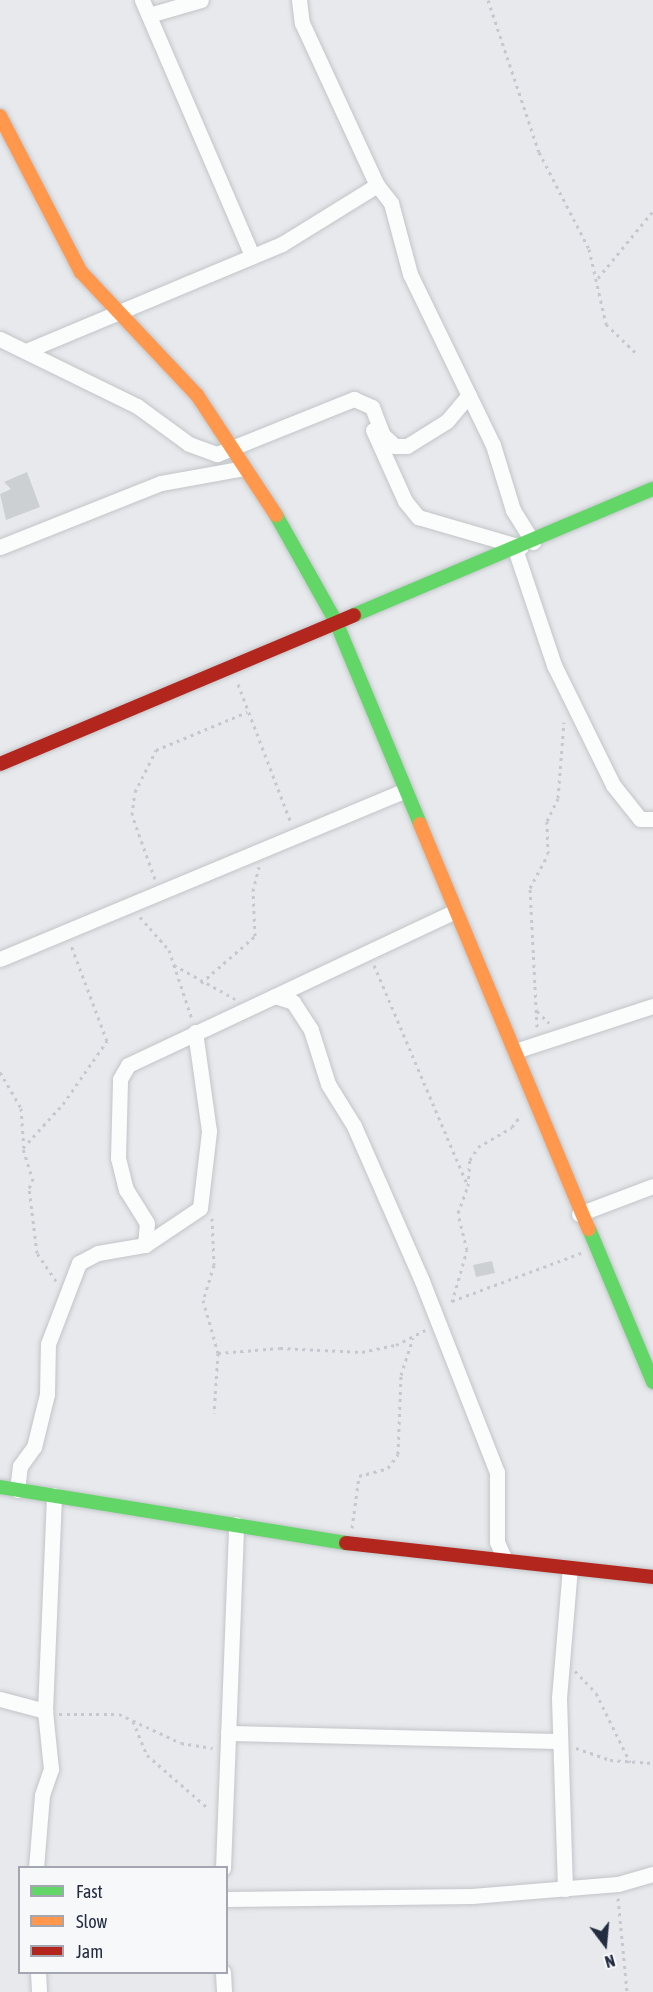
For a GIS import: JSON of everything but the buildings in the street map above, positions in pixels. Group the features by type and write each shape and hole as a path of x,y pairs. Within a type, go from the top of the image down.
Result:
{"street":[{"path":"142,0 252,256"},
{"path":"149,15 201,0"},
{"path":"297,4 377,185 391,203 410,274 493,444 567,690 613,785 640,819 653,819"},
{"path":"0,116 81,272 197,395 244,468 336,622 404,791 515,1051 579,1214 653,1382"},
{"path":"26,351 252,256 329,219 377,185"},
{"path":"0,339 137,406 189,444 217,454 233,452 330,407 366,401"},
{"path":"366,401 383,435 400,448 447,421 469,395"},
{"path":"366,401 374,432 412,512 523,546"},
{"path":"0,547 161,483 244,468"},
{"path":"0,764 523,546 653,489"},
{"path":"0,959 118,906 264,845 404,791"},
{"path":"145,1245 147,1223 126,1190 119,1165 121,1074 133,1061 456,911"},
{"path":"275,996 293,1002 311,1030 328,1084 370,1160 437,1319 497,1472 497,1542 504,1558"},
{"path":"515,1051 653,1006"},
{"path":"17,1490 47,1394 48,1344 70,1299 79,1263 98,1253 145,1245 195,1214 204,1196 209,1131 195,1032"},
{"path":"579,1214 653,1186"},
{"path":"0,1487 350,1544 504,1558 653,1577"},
{"path":"36,1866 42,1795 51,1769 45,1712 54,1495"},
{"path":"223,1866 236,1524"},
{"path":"566,1889 559,1742 562,1657 570,1568"},
{"path":"0,1699 45,1712"},
{"path":"227,1740 559,1742"},
{"path":"228,1899 416,1899 618,1884 653,1874"},
{"path":"38,1974 39,1992"},
{"path":"223,1974 224,1992"}],"path":[{"path":"488,0 539,152 598,278 606,324 637,354"},
{"path":"598,278 653,211"},
{"path":"232,667 247,712 295,833"},
{"path":"532,1045 538,1026 530,888 549,854 547,821 558,798 567,690"},
{"path":"159,889 133,823 135,792 165,743 247,712"},
{"path":"201,983 255,936 253,891 264,845"},
{"path":"118,906 143,920 174,965 195,1032"},
{"path":"24,1147 63,1104 107,1041 65,930"},
{"path":"368,952 468,1186"},
{"path":"174,965 201,983 251,1005"},
{"path":"0,1072 21,1108 24,1147 33,1181 28,1188 37,1253 70,1299"},
{"path":"218,1353 280,1348 362,1352 413,1338 437,1319 452,1302 467,1250 458,1212 468,1186 473,1154 512,1128 522,1112"},
{"path":"204,1196 214,1249 204,1306 218,1353 214,1413"},
{"path":"452,1302 594,1248"},
{"path":"350,1544 359,1476 388,1468 398,1454 400,1376 413,1338"},
{"path":"562,1657 596,1693 630,1762"},
{"path":"45,1712 110,1713 132,1720 181,1743 227,1740"},
{"path":"132,1720 147,1755 199,1797 225,1830"},
{"path":"559,1742 630,1762 653,1763"},
{"path":"618,1884 627,1992"}],"traffic: fast":[{"path":"354,615 653,489"},
{"path":"276,515 336,622 420,824"},
{"path":"589,1229 653,1382"},
{"path":"0,1487 346,1543"}],"traffic: slow":[{"path":"0,116 81,272 197,395 276,515"},
{"path":"420,824 589,1229"}],"traffic: jam":[{"path":"0,764 354,615"},
{"path":"346,1543 653,1577"}]}
